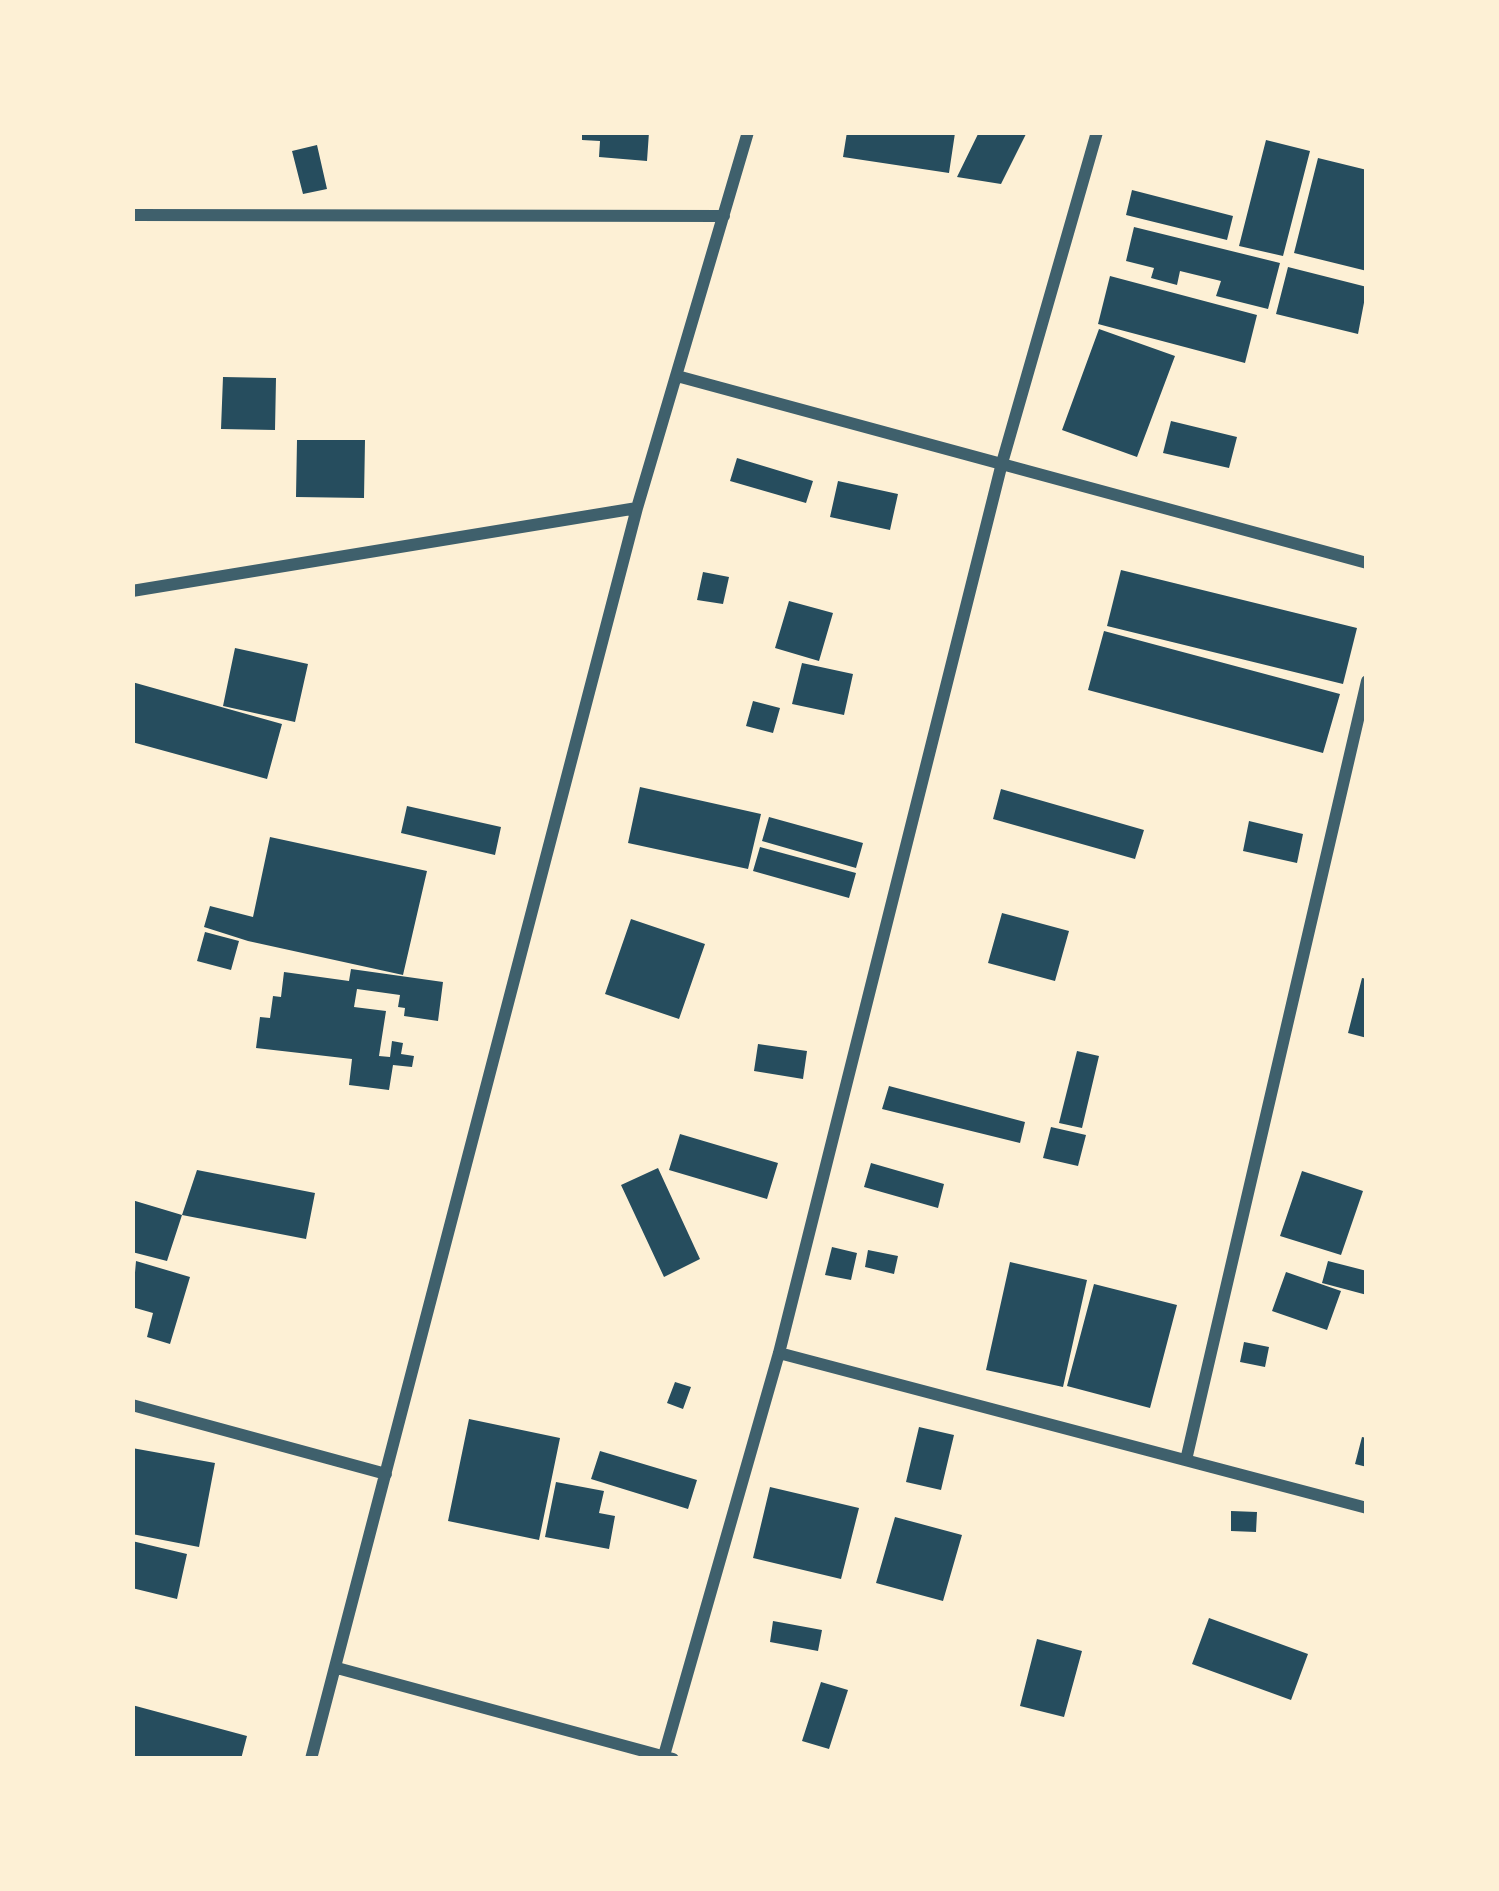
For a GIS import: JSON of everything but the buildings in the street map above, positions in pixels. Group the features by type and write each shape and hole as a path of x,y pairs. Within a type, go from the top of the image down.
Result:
{"street":[{"path":"311,1759 638,508 748,132"},
{"path":"337,1668 666,1758 779,1353 1002,463 1097,132"},
{"path":"132,215 724,216"},
{"path":"677,376 1367,563"},
{"path":"132,591 638,508"},
{"path":"1186,1460 1367,681"},
{"path":"779,1353 1367,1508"},
{"path":"132,1406 386,1474"}]}
